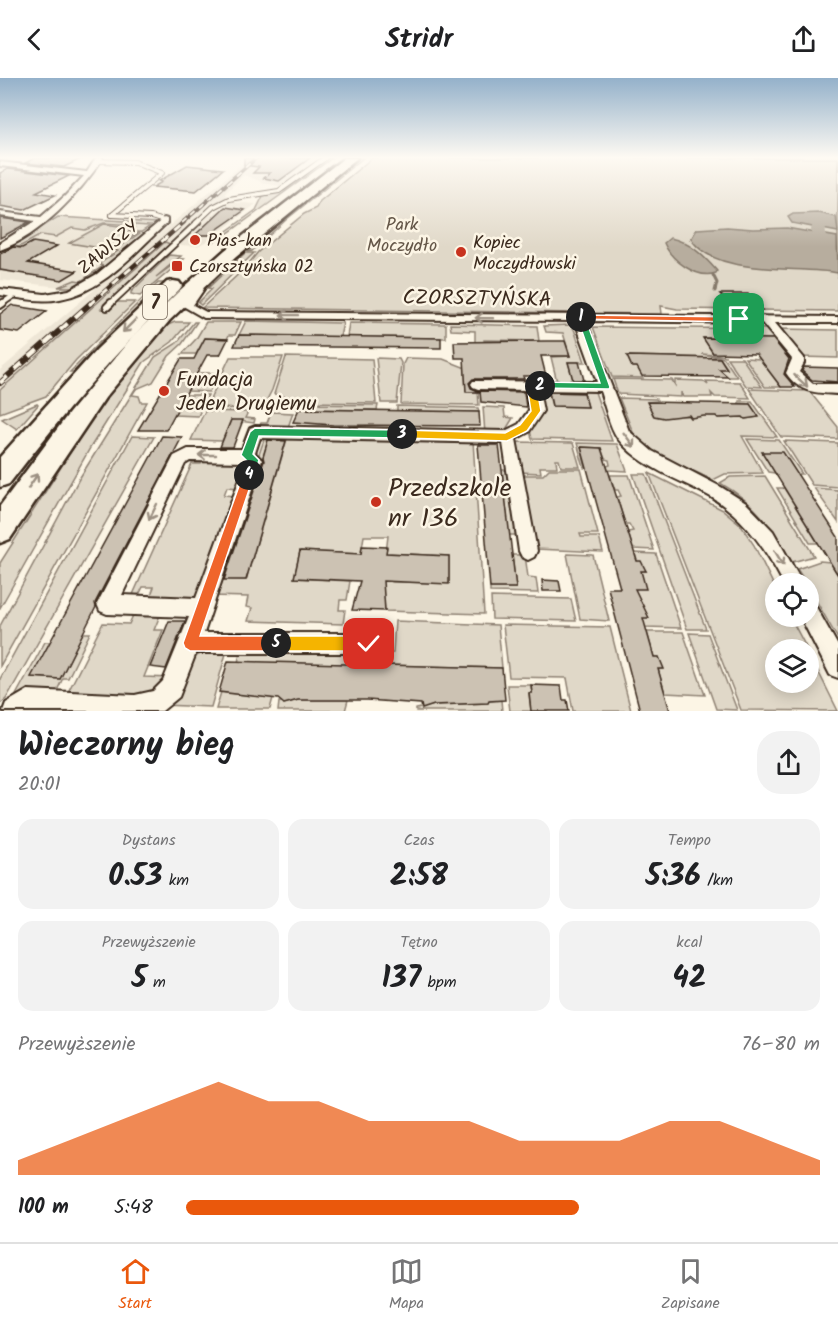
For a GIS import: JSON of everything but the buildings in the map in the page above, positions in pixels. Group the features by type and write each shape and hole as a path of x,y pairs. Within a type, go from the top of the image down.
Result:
{"main road":[{"name":"7","path":"0,476 62,400 132,323 210,254 299,188"},
{"name":"7","path":"0,530 72,424 148,332 203,277 315,188"}],"street":[{"path":"0,247 45,220 76,188"},
{"path":"0,214 45,220"},
{"name":"ZAWISZY","path":"0,292 59,296 82,290 164,221"},
{"name":"CZORSZTYŃSKA","path":"203,277 200,288 188,302 189,306 204,315 838,320"},
{"path":"579,317 623,434 636,449 729,499 748,514 767,538 788,573"},
{"path":"766,320 798,358 798,363 792,373 802,385 809,388 838,389"},
{"path":"478,384 606,387"},
{"path":"247,455 255,432 507,437 524,428 536,411 531,386"},
{"path":"507,437 510,441 528,551"},
{"path":"14,711 28,701 135,706 159,701 171,689 190,643 254,460 247,455 188,455 179,460 108,604 201,608"},
{"path":"816,627 838,667"},
{"path":"190,643 369,644"}],"lane":[{"path":"145,188 112,215 151,217 164,221"},
{"path":"107,307 213,207 229,199 279,191 284,188"},
{"path":"0,305 16,294"}],"shaded area":[{"path":"214,188 231,188 224,194 231,197 209,208 170,244 164,242 0,390 0,370"},
{"path":"231,202 256,204 211,239 197,246 179,245 210,215"},
{"path":"819,213 836,217 838,232 792,223 788,217 793,214"},
{"path":"58,217 158,223 77,289 0,280 0,252"},
{"path":"787,228 837,237 838,273 738,265 719,260 703,251 691,239 697,229"},
{"path":"670,238 696,250 717,271 716,273 701,274 685,267 667,249 664,243"}],"green space":[{"path":"291,188 224,236 210,243 256,210 263,196"},
{"path":"321,188 326,188 252,251 247,252 269,235 264,234 247,248 252,242"},
{"name":"Park Moczydło","path":"336,188 838,188 838,311 677,309 661,306 662,314 202,308 245,268 258,252 304,214 316,208 320,201"},
{"path":"58,217 158,223 82,287 58,287 75,280 81,281 103,266 99,264 118,251 115,250 150,226 104,223 85,230 72,228 56,237 41,235 19,247 13,246 4,253 0,253"},
{"path":"104,224 134,228 128,232 139,232 119,245 117,244 120,241 107,249 69,243"},
{"path":"165,242 170,244 101,309 108,310 117,302 135,302 76,360 46,396 0,413 0,390"},
{"path":"245,253 254,253 201,305 198,303 212,289 208,288"},
{"path":"169,255 181,256 156,277 184,259 140,296 131,294 131,292"},
{"path":"158,283 165,283 73,372 70,372"},
{"path":"246,321 343,323 340,337 239,335"},
{"path":"175,322 189,322 172,342 144,362 90,448 0,608 0,563 110,390 161,328"},
{"path":"194,322 197,322 182,344 169,356 153,382 136,389 132,395 139,396 141,402 147,402 0,666 0,626 79,479 155,357 177,343"},
{"path":"206,322 241,322 235,335 229,335 227,339 205,338 196,354 182,354 196,339"},
{"path":"349,323 446,324 446,338 347,337"},
{"path":"450,324 537,326 539,341 484,340 486,361 475,342 475,331 451,330"},
{"path":"569,325 574,329 585,362 568,362 574,382 557,382 551,357 570,356 563,333 546,332 544,326"},
{"path":"593,327 770,329 793,357 777,357 776,355 787,355 774,339 704,338 713,354 726,356 702,354 724,358 737,377 728,377 719,369 727,368 720,358 627,356 632,367 640,367 643,378 612,377"},
{"path":"777,329 838,330 838,358 800,357"},
{"path":"230,357 283,357 272,390 262,409 206,408"},
{"path":"286,357 372,359 376,403 307,402 274,394"},
{"path":"376,358 399,359 401,363 397,403 381,403"},
{"path":"406,358 443,359 476,372 465,372 466,391 478,392 479,405 401,404 403,364"},
{"path":"727,358 742,358 762,387 746,386"},
{"path":"745,358 760,359 781,387 765,387"},
{"path":"197,373 218,373 209,392 188,391"},
{"path":"613,379 672,380 675,385 675,380 703,381 708,385 706,381 740,382 750,398 715,397 711,393 712,397 683,397 681,392 681,397 618,394"},
{"path":"543,389 559,389 548,392 552,406 588,407 584,393 571,390 595,392 612,441 532,439 529,426 538,392"},
{"path":"749,389 809,391 838,427 838,439 781,437"},
{"path":"186,395 208,395 198,416 174,415"},
{"path":"619,398 656,399 658,401 648,402 653,415 689,416 691,418 696,415 718,418 743,417 745,419 758,417 750,404 739,403 739,401 752,401 777,437 742,436 763,473 725,474 713,480 652,452 635,437"},
{"path":"37,404 17,429 2,419"},
{"path":"298,404 378,405 377,410 297,409"},
{"path":"397,406 478,408 479,412 397,411"},
{"path":"483,407 504,408 505,417 513,418 505,431 485,434"},
{"path":"205,411 248,412 245,418 255,419 254,423 231,420 222,441 191,440"},
{"path":"271,412 293,413 287,430 258,429 261,423 267,423"},
{"path":"132,436 154,437 6,699 0,704 0,679"},
{"name":"Przedszkole nr 136","path":"265,437 473,441 484,614 385,611 382,579 393,582 449,583 449,556 386,553 388,536 364,536 361,554 300,551 294,578 350,581 347,600 340,600 339,610 345,610 343,624 248,621 252,608 246,607 248,597 212,596 228,547 233,547 222,579 246,580 287,439 269,438 262,460 257,460"},
{"path":"747,439 779,440 802,474 797,474 763,452 775,473 768,472"},
{"path":"784,441 838,443 838,487 812,485"},
{"path":"514,442 573,443 580,467 561,467 559,460 556,460 557,467 540,467 541,473 519,472"},
{"path":"577,443 617,444 627,471 608,470 609,460 605,459 601,448 581,447 586,468 584,468"},
{"path":"203,457 245,461 247,467 240,488 227,487 224,495 237,496 200,601 149,600 154,587 143,587 137,599 131,599 192,464 201,464"},
{"path":"549,469 581,469 598,534 580,534 581,537 599,537 603,552 536,549 520,475 543,475"},
{"path":"502,470 512,470 521,535 509,535"},
{"path":"649,473 723,510 740,524 754,545 768,573 765,573 765,627 795,627 802,639 765,639 765,693 819,693 819,673 838,711 741,710"},
{"path":"633,474 646,474 706,629 687,629"},
{"path":"610,475 629,475 654,550 633,549 628,532 633,531 629,524 625,524 617,497 621,496 618,490 615,490"},
{"path":"765,476 814,556 792,562 762,517 744,499 720,483 730,477"},
{"path":"777,488 784,488 818,543 810,543"},
{"path":"814,488 838,490 838,522"},
{"path":"635,553 656,554 681,628 645,627 634,589 641,571 646,571 637,561"},
{"path":"567,554 593,555 609,621 580,619"},
{"path":"512,555 525,555 528,577 536,578 538,593 490,592 490,588 516,588"},
{"path":"820,561 830,562 838,575 838,639 819,606 819,573 800,573 797,569"},
{"path":"491,597 571,599 576,621 492,619"},
{"path":"135,611 161,613 154,630 163,630 144,677 172,678 151,697 65,698 103,623 129,624"},
{"path":"395,621 498,625 502,668 380,665 381,654 393,653"},
{"path":"503,625 610,627 631,711 573,711 567,678 509,677"},
{"path":"647,632 683,632 705,695 665,693 658,669 663,669 659,657 654,657"},
{"path":"83,633 90,633 68,678 63,678 54,697 16,695 45,642 50,642 32,677 60,679"},
{"path":"689,633 708,634 737,710 716,709"},
{"path":"227,650 211,707 162,705 191,660 203,653"},
{"path":"241,650 358,653 357,665 238,662"},
{"path":"507,685 531,685 532,693 529,693 531,711 510,711"},
{"path":"221,692 273,698 270,709 216,709"},
{"path":"298,700 348,700 345,711 278,711 279,702 284,702 284,704"},
{"path":"501,700 502,711 416,711 416,709 434,705 488,703"}],"waterway":[{"path":"818,230 819,234"},
{"path":"713,275 717,283 715,291"}],"railway":[{"path":"182,223 222,188"},
{"path":"89,305 184,222"},
{"path":"0,383 91,303"}],"place":[{"name":"Pias-kan","path":"195,240"},
{"name":"Kopiec Moczydłowski","path":"461,252"},
{"name":"Czorsztyńska 02","path":"177,266"},
{"name":"Fundacja Jeden Drugiemu","path":"164,391"},
{"name":"Przedszkole nr 136","path":"376,502"}],"route":[{"path":"369,644 190,643 254,460 247,455 255,432 507,437 524,428 536,411 531,386 606,387 579,317 739,319"}]}
